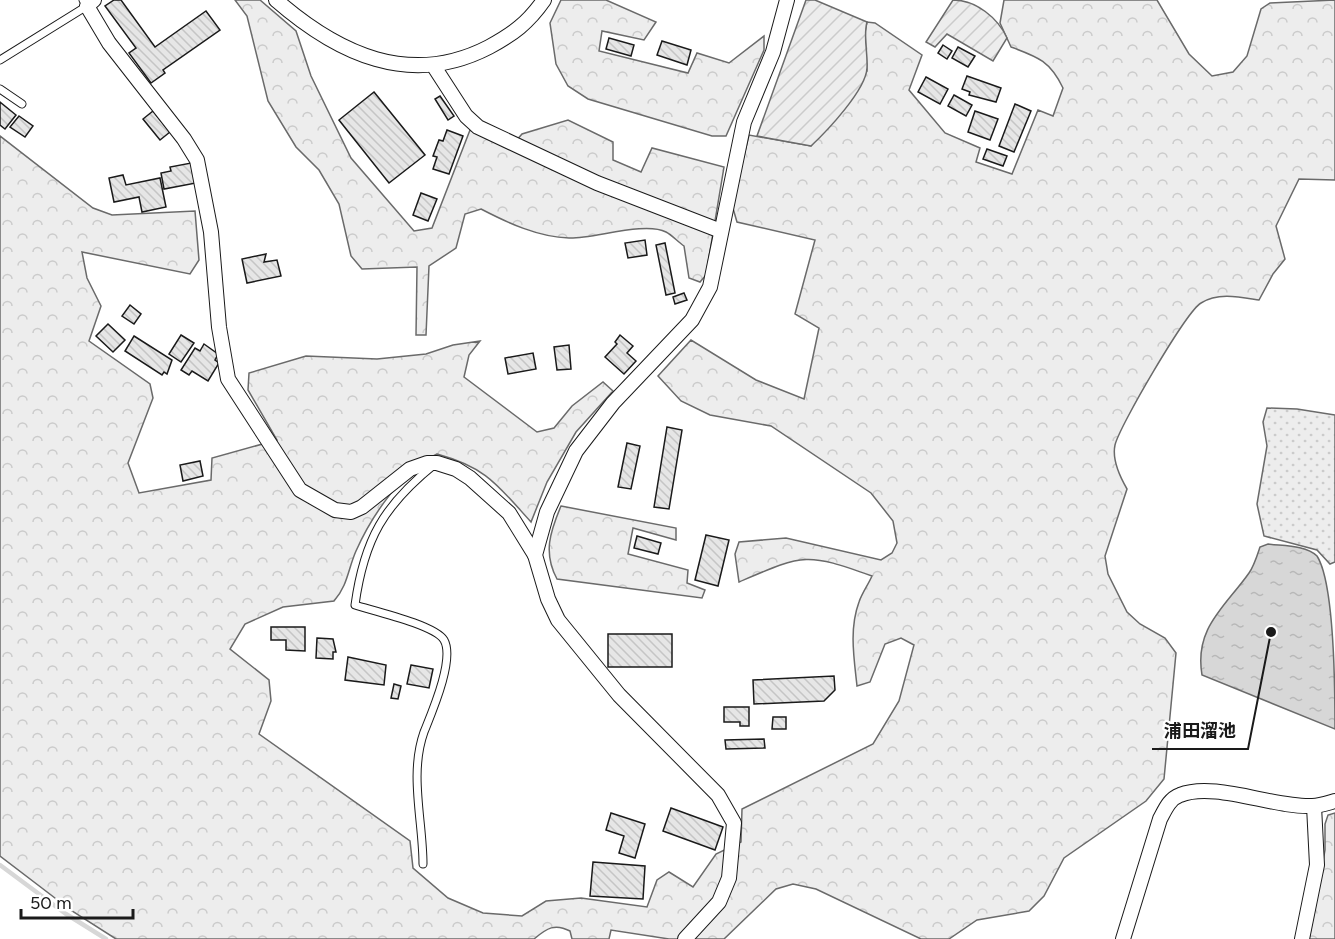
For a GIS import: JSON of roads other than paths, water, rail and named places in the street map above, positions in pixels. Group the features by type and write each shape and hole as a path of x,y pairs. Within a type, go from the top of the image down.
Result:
{"street":[{"path":"276,0 339,46 368,58 395,63 433,65 475,54 517,32 530,20 544,0"},
{"path":"535,555 547,512 576,451 613,403 692,320 710,287 744,122 773,52 787,0"},
{"path":"88,2 109,43 184,139 196,160 211,232 217,315 228,379 300,490 335,510 351,512 362,507 410,469 427,463 437,463 456,469 470,478 510,513 535,555 548,599 558,620 619,695 718,795 734,823 729,878 719,902 685,939"},
{"path":"433,65 466,116 478,127 597,183 721,231"},
{"path":"1123,939 1160,819 1169,803 1178,795 1207,791 1314,806 1335,801"},
{"path":"1302,939 1317,865 1314,806"}],"lane":[{"path":"0,60 88,2"},
{"path":"0,89 22,104"},
{"path":"423,864 417,767 424,734 434,711 447,651 443,639 431,631 355,605 358,583 375,532 384,514 416,480 437,463"}],"water":[{"path":"1268,544 1312,552 1317,556 1323,570 1333,638 1335,729 1202,675 1201,659 1207,631 1221,608 1251,570 1260,547"}],"waterway":[{"path":"0,865 66,914 106,939"}],"place":[{"name":"浦田溜池","path":"1271,632"}]}
